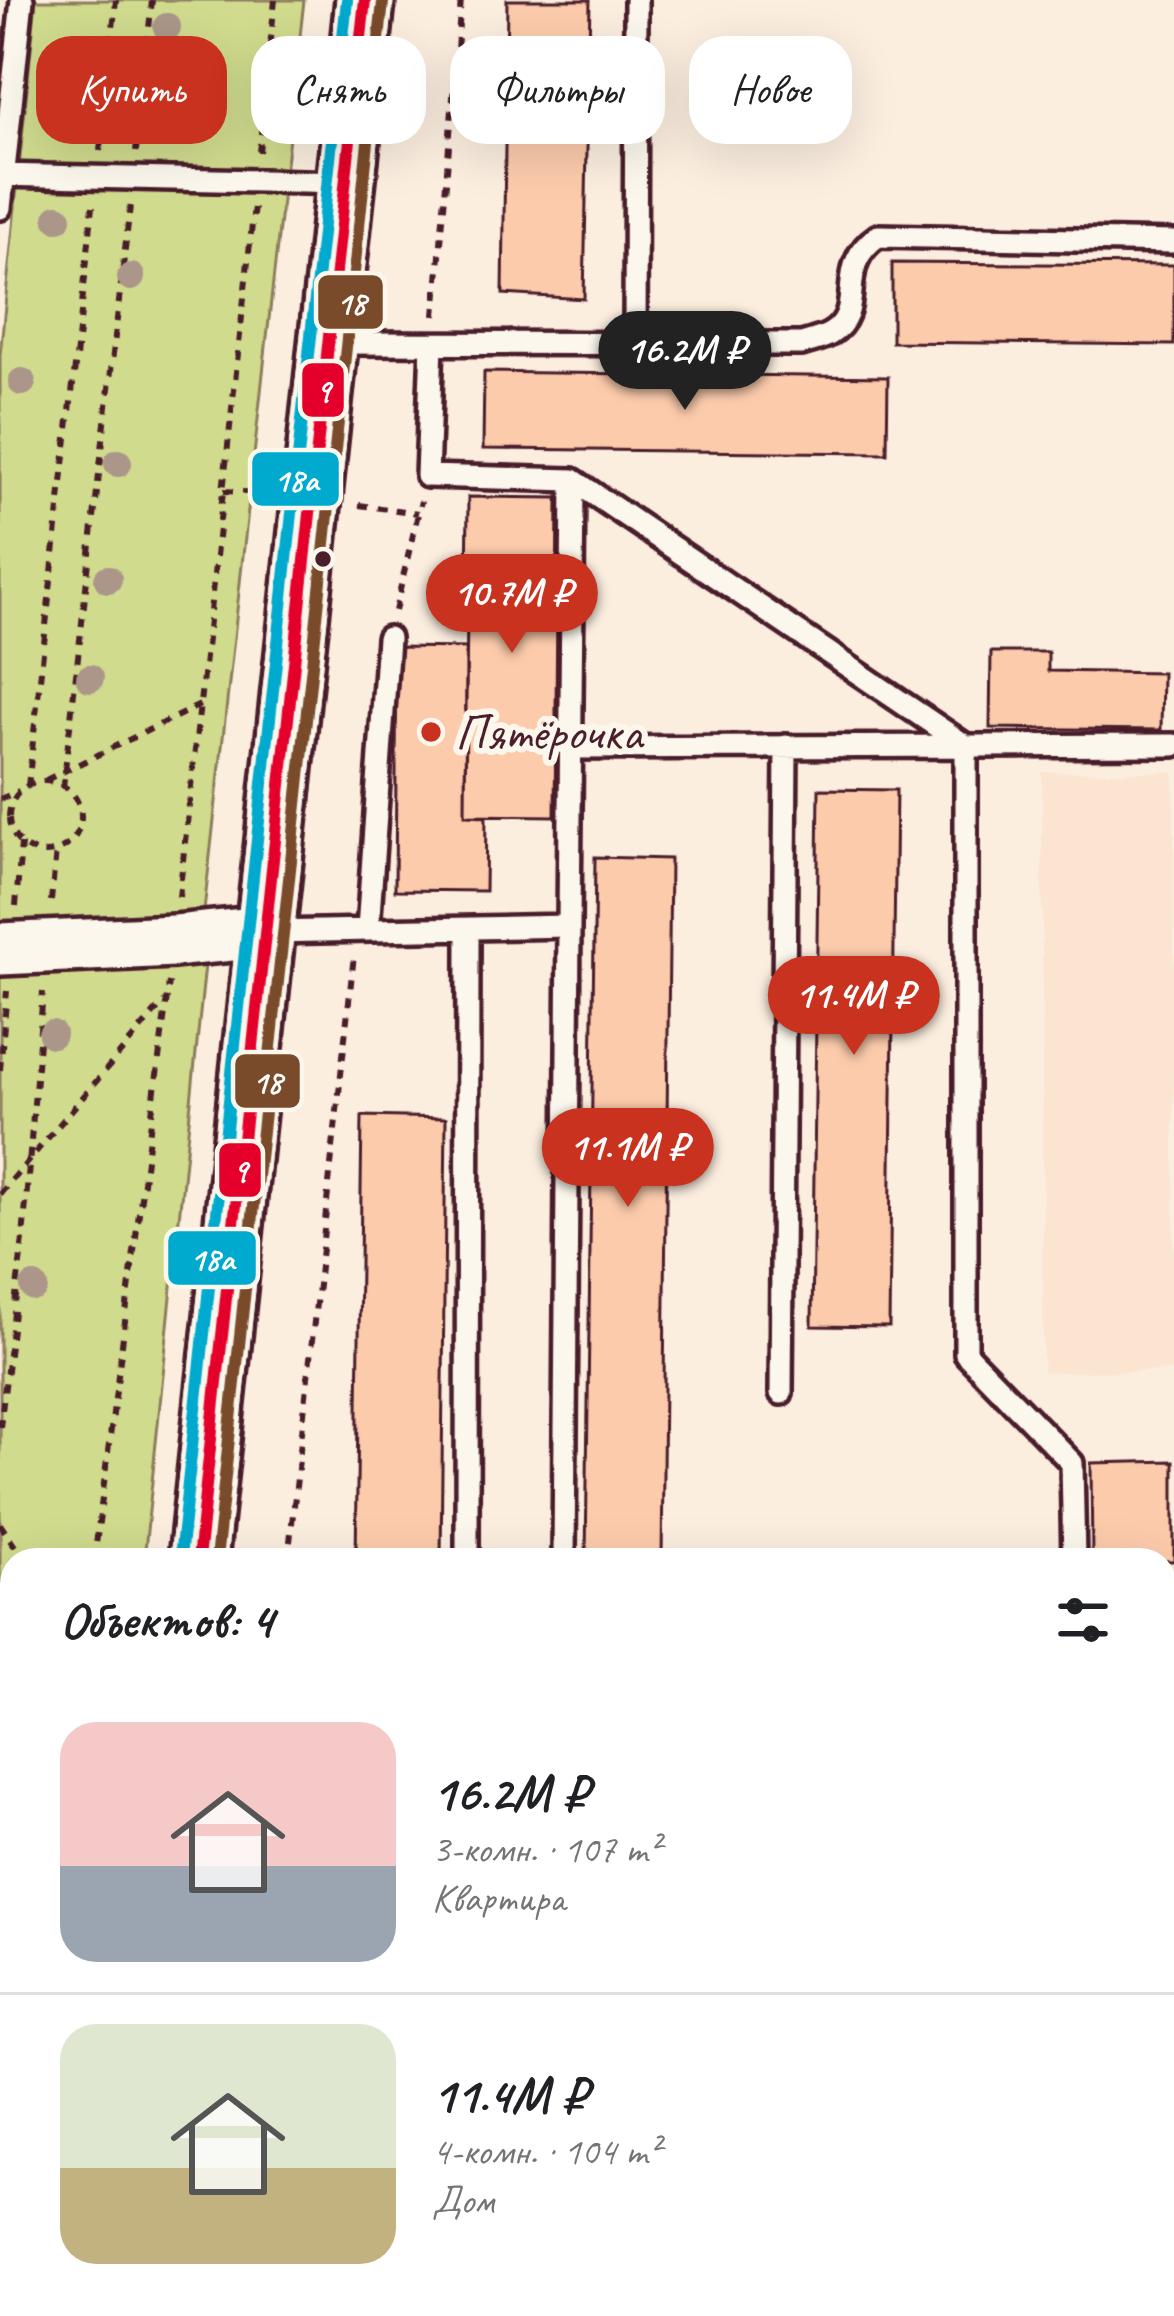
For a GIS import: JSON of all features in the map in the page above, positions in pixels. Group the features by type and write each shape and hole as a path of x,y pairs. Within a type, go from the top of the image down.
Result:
{"main road":[{"path":"199,1548 365,0"}],"street":[{"path":"23,947 263,932"}],"lane":[{"path":"0,208 22,0"},
{"path":"634,346 636,0"},
{"path":"2,175 346,183"},
{"path":"328,343 802,344 831,334 849,312 853,260 878,236 1174,242"},
{"path":"432,344 427,476 573,480 966,746"},
{"path":"564,1548 573,480"},
{"path":"362,930 388,638"},
{"path":"571,748 1174,745"},
{"path":"781,1393 786,746"},
{"path":"966,746 966,1354 1072,1463 1074,1548"},
{"path":"263,932 568,926"},
{"path":"467,1548 468,928"}],"path":[{"path":"43,781 75,797 81,821 71,843 38,853 27,849 12,832 10,809 25,788 116,0"},
{"path":"63,787 152,0"},
{"path":"96,1548 202,704 275,0"},
{"path":"432,344 461,0"},
{"path":"388,638 427,476"},
{"path":"224,491 275,494"},
{"path":"359,506 418,513"},
{"path":"0,799 202,704"},
{"path":"0,1427 29,1160 23,947 56,851"},
{"path":"289,1548 362,930"},
{"path":"0,1194 166,999"}],"shaded area":[{"path":"1042,772 1174,772 1174,1371 1043,1372"}],"green space":[{"path":"36,0 304,0 300,36 251,36 251,144 288,144 204,911 0,926 0,355"},
{"path":"206,955 145,1548 0,1548 0,977"}],"building":[{"path":"507,0 590,0 589,36 507,36"},
{"path":"505,144 587,144 584,299 503,294"},
{"path":"892,263 1174,265 1174,345 892,342"},
{"path":"484,372 888,377 887,453 483,449"},
{"path":"468,497 558,498 555,816 465,815"},
{"name":"Пятёрочка","path":"397,647 466,648 465,815 486,816 485,891 395,890"},
{"path":"991,652 1048,652 1048,671 1162,673 1161,730 990,728"},
{"path":"819,789 896,790 889,1327 812,1326"},
{"path":"595,857 670,859 662,1548 586,1548"},
{"path":"362,1116 446,1118 441,1548 356,1548"},
{"path":"1174,1461 1174,1548 1092,1548 1091,1463"}],"transit line":[{"name":"18а","path":"181,1548 347,0"},
{"name":"9","path":"199,1548 365,0"},
{"name":"18","path":"217,1548 383,2"}],"place":[{"name":"Пятёрочка","path":"431,732"}]}
